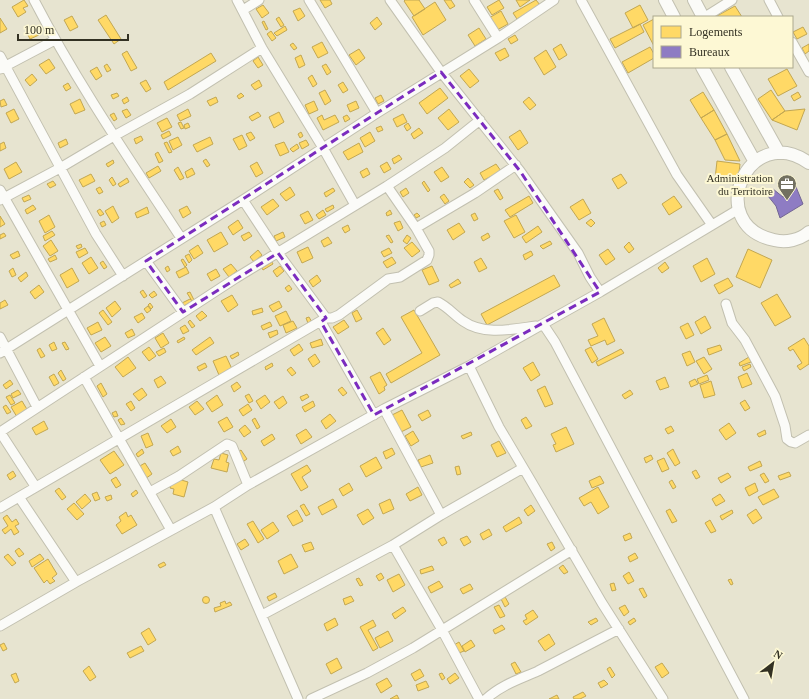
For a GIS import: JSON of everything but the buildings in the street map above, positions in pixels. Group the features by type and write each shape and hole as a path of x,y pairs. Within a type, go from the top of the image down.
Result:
{"street":[{"path":"34,0 55,40 114,136 181,238"},
{"path":"237,0 262,48 355,205"},
{"path":"243,10 259,0"},
{"path":"309,0 377,113"},
{"path":"390,0 441,72 516,165 578,253 590,277 600,292"},
{"path":"474,0 498,38"},
{"path":"580,0 677,175 712,225"},
{"path":"665,0 673,16"},
{"path":"694,0 703,16"},
{"path":"706,16 732,0"},
{"path":"769,0 777,16"},
{"path":"3,351 243,200 441,72 498,38 552,1"},
{"path":"3,67 55,40"},
{"path":"793,44 809,72"},
{"path":"100,366 2,196 60,168 190,94 262,48"},
{"path":"0,56 3,67 96,234 122,276"},
{"path":"703,68 755,162"},
{"path":"732,68 778,153"},
{"path":"35,486 0,432 100,366 143,340 183,312 387,186 445,148 480,120"},
{"path":"808,235 787,241 766,239 754,232 745,222 739,209 737,196 740,183 746,172 755,162 766,156 778,153 791,154 802,158 809,163"},
{"path":"416,228 475,193 516,165"},
{"path":"0,508 35,486 120,439 256,358 323,320 339,315 388,279 400,277 427,260 429,251 416,228 387,186"},
{"path":"243,200 323,320 374,415"},
{"path":"0,626 76,582 214,507 248,485 384,409 470,366 600,292 739,209"},
{"path":"146,261 183,312"},
{"path":"420,311 433,303 438,302 475,327 506,330 543,324"},
{"path":"726,304 732,323 745,340 775,396 785,426 787,439 795,443 809,434"},
{"path":"543,324 555,342 744,699"},
{"path":"0,338 3,351 37,407"},
{"path":"470,366 499,427 619,630 663,699"},
{"path":"84,377 171,530"},
{"path":"384,409 441,515"},
{"path":"150,492 179,476 227,444 232,446 248,485"},
{"path":"262,614 393,545 441,515 523,468"},
{"path":"19,497 76,582"},
{"path":"214,507 298,699"},
{"path":"393,545 442,630 479,699"},
{"path":"311,699 366,673 413,648 572,550"},
{"path":"486,699 491,694 507,685 619,630"}],"highlighted area":[{"path":"441,72 520,171 600,292 374,415 321,322 326,318 278,253 183,312 146,261"}],"place":[{"name":"Administration du Territoire","path":"787,201"}]}
